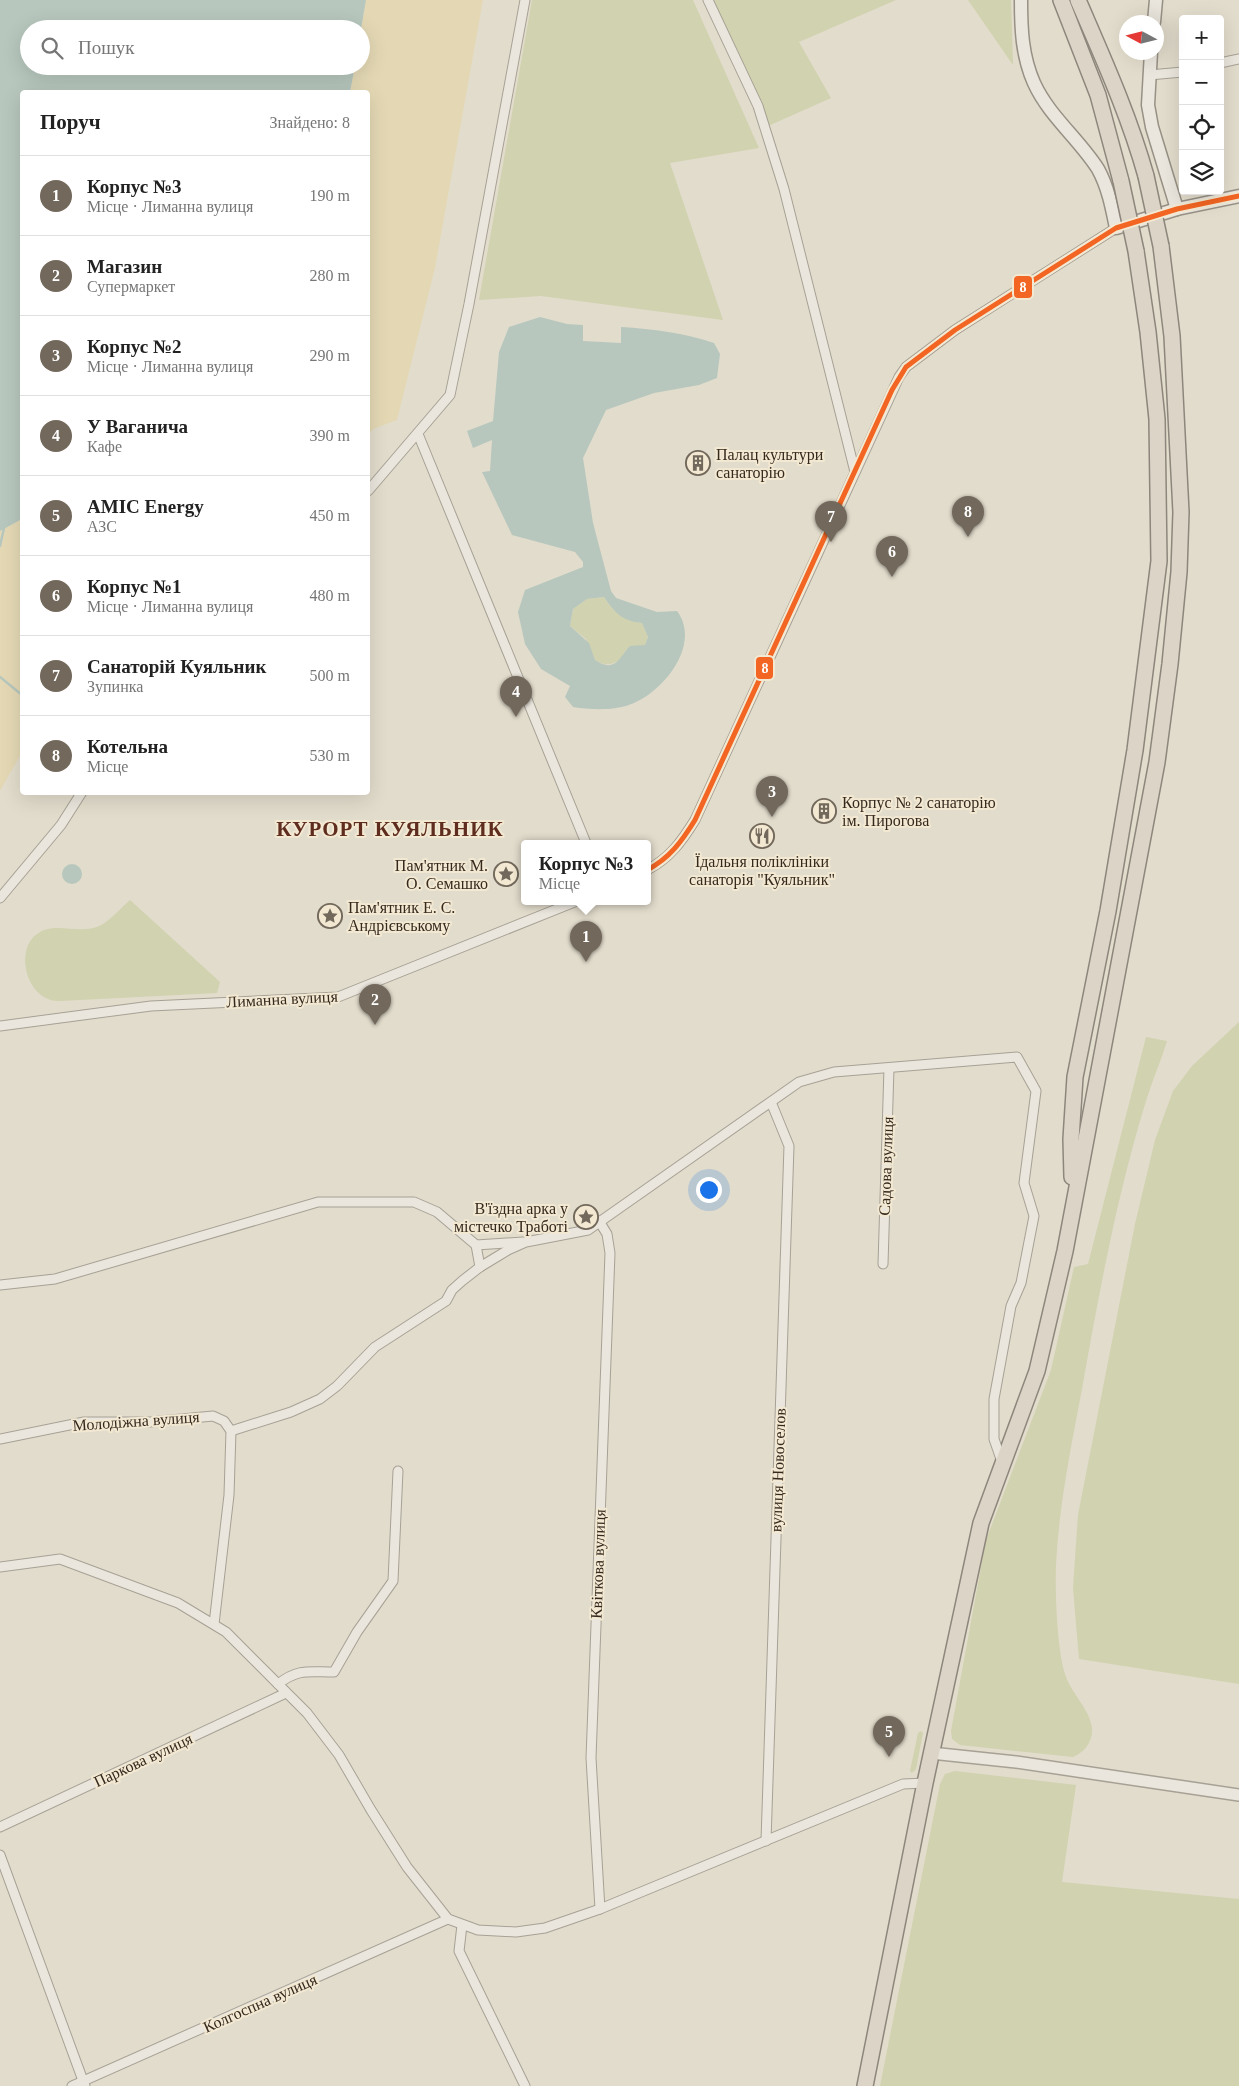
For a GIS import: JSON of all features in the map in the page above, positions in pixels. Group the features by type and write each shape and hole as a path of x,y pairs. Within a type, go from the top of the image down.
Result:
{"highway":[{"path":"1061,0 1098,95 1121,181 1136,251 1148,332 1157,419 1159,561 1133,760 1108,911 1074,1077 1070,1139 1073,1202"},
{"path":"865,2086 931,1753 981,1523 1036,1371 1065,1251 1157,762 1170,664 1179,572 1181,512 1178,423 1172,336 1161,246 1138,147 1078,0"},
{"path":"1085,0 1105,48 1117,92"}],"main road":[{"path":"1021,0 1024,55 1034,83 1067,131 1098,170 1110,199 1116,228 1177,209 1239,196"},
{"path":"1155,15 1156,0"},
{"path":"1150,60 1148,105 1152,127 1177,209"}],"street":[{"path":"370,489 447,400 456,374 525,0"},
{"path":"708,0 758,106 784,189 855,472"},
{"path":"1224,62 1239,59"},
{"path":"1149,74 1179,72"},
{"path":"651,868 675,850 695,820 892,390 906,367 955,330 1116,228"},
{"path":"418,434 585,840"},
{"path":"0,898 61,825 80,795"},
{"name":"Лиманна вулиця","path":"0,1026 151,1006 338,998 567,905"},
{"path":"0,1285 55,1279 318,1202 414,1202 437,1212 470,1242 476,1245 526,1242 588,1230 799,1082 834,1072 1017,1057 1036,1091 1024,1183 1034,1216 1021,1283 1011,1306 994,1399 994,1439 1002,1462"},
{"name":"Садова вулиця","path":"883,1264 889,1068"},
{"name":"вулиця Новоселов","path":"766,1841 789,1146 771,1102"},
{"path":"588,1219 588,1230"},
{"name":"Квіткова вулиця","path":"599,1221 607,1234 610,1253 591,1758 600,1909"},
{"path":"214,1624 229,1495 231,1431 290,1412 320,1398 337,1386 375,1347 446,1301 452,1290 480,1267 526,1242"},
{"path":"476,1245 480,1267"},
{"name":"Молодіжна вулиця","path":"0,1439 84,1422 150,1422 213,1416 224,1421 231,1431"},
{"path":"278,1684 291,1674 334,1672 357,1632 393,1582 398,1471"},
{"path":"0,1567 60,1559 178,1603 226,1632 307,1712 339,1755 407,1867 448,1919 478,1930 516,1932 545,1928 600,1909 903,1784 925,1783"},
{"name":"Паркова вулиця","path":"0,1827 286,1692"},
{"path":"931,1753 1025,1763 1239,1795"},
{"path":"0,1855 85,2083"},
{"name":"Колгоспна вулиця","path":"72,2086 85,2083 448,1919"},
{"path":"462,1925 459,1951 525,2086"}],"green space":[{"path":"532,0 693,0 759,148 670,163 723,320 541,296 479,300"},
{"path":"713,0 896,0 799,42 831,98 768,126"},
{"path":"968,0 1011,0 1013,65"},
{"path":"604,597 611,607 624,618 642,623 648,637 645,645 626,650 621,658 609,664 600,663 595,660 586,639 570,626 573,609 587,599"},
{"path":"130,900 220,982 217,993 60,1001 50,1000 40,994 29,978 25,959 27,949 37,934 50,928 89,929 97,927 110,919"},
{"path":"1239,1022 1239,1684 1079,1659 1073,1588 1078,1515 1135,1224 1155,1140 1173,1091 1192,1066"},
{"path":"1146,1037 1167,1041 1148,1094 1136,1136 1110,1244 1070,1454 1058,1543 1056,1604 1062,1663 1071,1687 1088,1714 1092,1728 1090,1742 1085,1749 1073,1757 960,1745 952,1739 951,1731 986,1540 1051,1370 1074,1267 1088,1264"},
{"path":"921,1731 923,1733 916,1769 912,1773 910,1771 918,1733"},
{"path":"955,1771 1076,1785 1062,1882 1239,1899 1239,2086 880,2086 940,1784 945,1774"}],"sand":[{"path":"366,0 483,0 435,268 397,420 373,429 370,433 370,90 350,90 353,75 370,75 370,20 363,20"},
{"path":"20,520 20,756 0,791 0,531"}],"shaded area":[{"path":"0,0 366,0 363,20 20,20 20,75 353,75 350,90 20,90 20,520 0,531"},
{"path":"540,317 567,324 583,325 583,341 621,343 621,327 657,330 714,343 720,354 717,378 699,385 654,393 606,410 583,458 593,523 611,591 616,598 657,612 677,611 683,624 685,637 682,650 668,676 646,696 627,706 604,709 573,707 565,697 570,686 541,669 525,644 518,612 525,590 583,567 583,562 575,552 512,535 482,472 490,471 492,440 473,448 467,431 493,421 499,352 509,327","holes":["604,597 616,612 624,618 642,623 648,637 645,645 630,646 617,662 608,665 595,660 589,643 570,626 573,609 587,599"]},
{"path":"72,864 79,867 82,874 79,881 72,884 65,881 62,874 65,867"}],"waterway":[{"path":"0,546 4,528"},
{"path":"0,677 20,693"}],"transit line":[{"name":"8","path":"651,868 675,848 695,820 892,390 906,367 955,330 1116,228 1177,209 1239,196"}],"place":[{"name":"Палац культури санаторію","path":"698,463"},
{"name":"Котельна","path":"968,537"},
{"name":"Санаторій Куяльник","path":"831,542"},
{"name":"Корпус №1","path":"892,577"},
{"name":"У Ваганича","path":"516,717"},
{"name":"Корпус № 2 санаторію ім. Пирогова","path":"824,811"},
{"name":"Корпус №2","path":"772,817"},
{"name":"Їдальня поліклініки санаторія \"Куяльник\"","path":"762,836"},
{"name":"Пам'ятник М. О. Семашко","path":"506,874"},
{"name":"Пам'ятник Е. С. Андрієвському","path":"330,916"},
{"name":"Корпус №3","path":"586,962"},
{"name":"Магазин","path":"375,1025"},
{"name":"В'їздна арка у містечко Тработі","path":"586,1217"},
{"name":"AMIC Energy","path":"889,1757"}],"district":[{"name":"КУРОРТ КУЯЛЬНИК","path":"390,829"}]}
